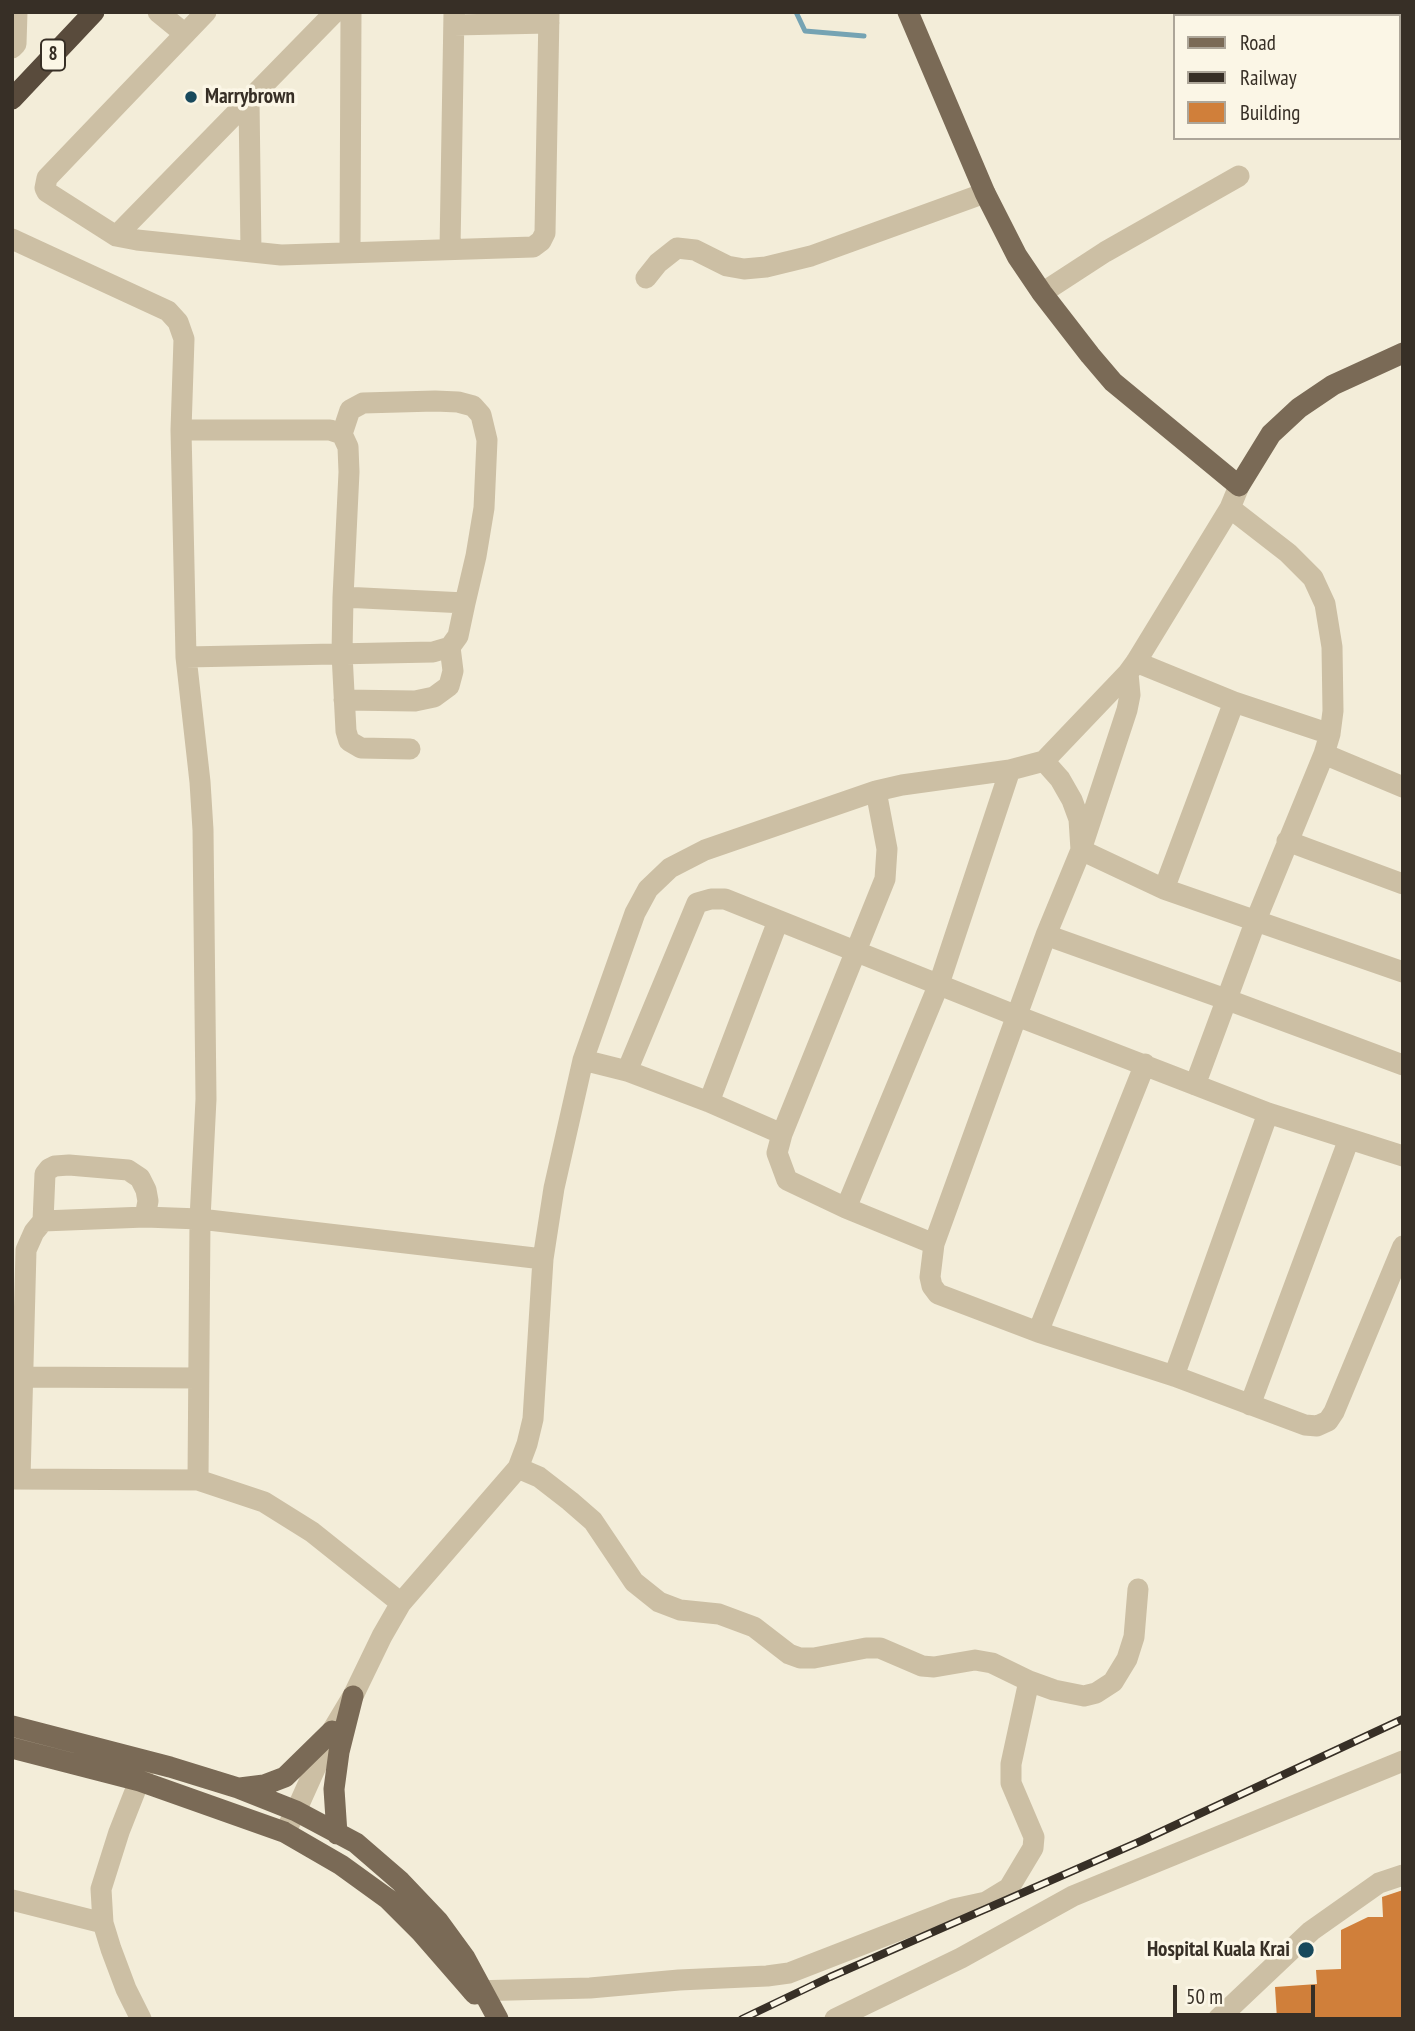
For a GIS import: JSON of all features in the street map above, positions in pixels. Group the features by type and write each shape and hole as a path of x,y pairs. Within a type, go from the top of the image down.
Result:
{"highway":[{"name":"8","path":"12,99 94,12"}],"main road":[{"path":"909,13 985,193 1017,256 1042,293 1113,383 1239,486 1271,434 1299,408 1333,385 1403,353"},
{"path":"337,1834 334,1789 353,1696"},
{"path":"12,1726 143,1771 284,1832 341,1865 388,1899 478,1990 498,2019"},
{"path":"238,1788 264,1785 285,1777 332,1731"},
{"path":"12,1748 238,1788 296,1811 356,1843 400,1881 438,1921 465,1958 478,1990"}],"street":[{"path":"16,12 14,46 43,66"},
{"path":"158,12 185,34"},
{"path":"205,12 47,178 44,184 47,192 116,236 137,240 281,255 533,247 541,241 545,233 549,18 454,19 450,249"},
{"path":"116,236 335,12"},
{"path":"350,253 351,12"},
{"path":"249,100 251,252"},
{"path":"1042,293 1105,252 1239,176"},
{"path":"646,278 658,263 677,248 695,250 727,266 744,269 766,267 811,256 985,193"},
{"path":"12,239 168,311 178,322 184,338 181,430 186,657 203,830 206,1099 200,1219 198,1480"},
{"path":"186,657 342,654 433,652 450,647 458,636 484,508 487,440 481,415 473,406 435,401 363,402 350,410 342,434 348,447 349,472 342,654 346,731 349,741 361,748 410,749"},
{"path":"181,430 330,430 342,434"},
{"path":"284,1832 332,1731 401,1603 518,1468 533,1419 543,1259 554,1188 583,1060 635,914 648,889 670,868 705,850 876,791 1010,770 1044,761 1132,667 1230,508 1239,486"},
{"path":"1195,1085 1256,920 1327,744 1333,711 1332,647 1325,604 1313,578 1297,561 1230,508"},
{"path":"343,597 465,603"},
{"path":"344,700 415,701 434,697 449,686 453,671 450,647"},
{"path":"1132,667 1234,702 1327,744 1403,787"},
{"path":"1132,667 1128,710 1081,850 1046,935 934,1244 930,1277 932,1286 938,1294 1038,1332 1174,1376 1304,1424 1317,1426 1328,1421 1334,1412 1403,1246"},
{"path":"1164,889 1234,702"},
{"path":"1044,761 1060,779 1072,800 1079,819 1081,850"},
{"path":"846,1208 939,984 1010,770"},
{"path":"876,791 887,849 885,879 776,1153 786,1180 934,1244"},
{"path":"1287,841 1403,884"},
{"path":"1081,850 1164,889 1403,972"},
{"path":"627,1071 697,903 725,899 1268,1113 1403,1156"},
{"path":"709,1102 778,921"},
{"path":"1046,935 1403,1065"},
{"path":"583,1060 627,1071 782,1133"},
{"path":"1038,1332 1145,1064"},
{"path":"1174,1376 1268,1113"},
{"path":"1250,1405 1349,1139"},
{"path":"145,1217 148,1201 146,1190 140,1178 128,1170 69,1165 49,1169 45,1174 43,1221 34,1232 26,1250 16,1479 198,1480 264,1502 312,1532 401,1603"},
{"path":"43,1221 145,1217 200,1219 543,1259"},
{"path":"22,1377 198,1378"},
{"path":"518,1468 539,1477 593,1521 634,1582 659,1602 680,1609 719,1614 754,1627 789,1654 800,1658 880,1648 922,1666 934,1667 975,1660 992,1663 1054,1690 1084,1696 1096,1693 1113,1682 1127,1659 1134,1637 1138,1589"},
{"path":"478,1990 590,1988 789,1973 954,1909 986,1902 1009,1888 1032,1847 1034,1837 1011,1783 1011,1764 1029,1681"},
{"path":"835,2019 961,1958 1073,1896 1403,1761"},
{"path":"141,2019 122,1979 103,1923 101,1889 119,1832 143,1771"},
{"path":"1218,2019 1311,1931 1379,1883 1403,1875"},
{"path":"12,1900 103,1923"}],"green space":[{"path":"1403,12 1403,73 1401,14 1386,14"}],"building":[{"path":"1403,1890 1403,2019 1277,2019 1275,1987 1317,1984 1316,1970 1341,1969 1341,1930 1368,1917 1383,1917 1382,1897"}],"waterway":[{"path":"796,12 805,31 864,36"}],"railway":[{"path":"742,2019 830,1977 1141,1841 1403,1719"}],"place":[{"name":"Marrybrown","path":"191,97"},
{"name":"Hospital Kuala Krai","path":"1306,1950"}]}
